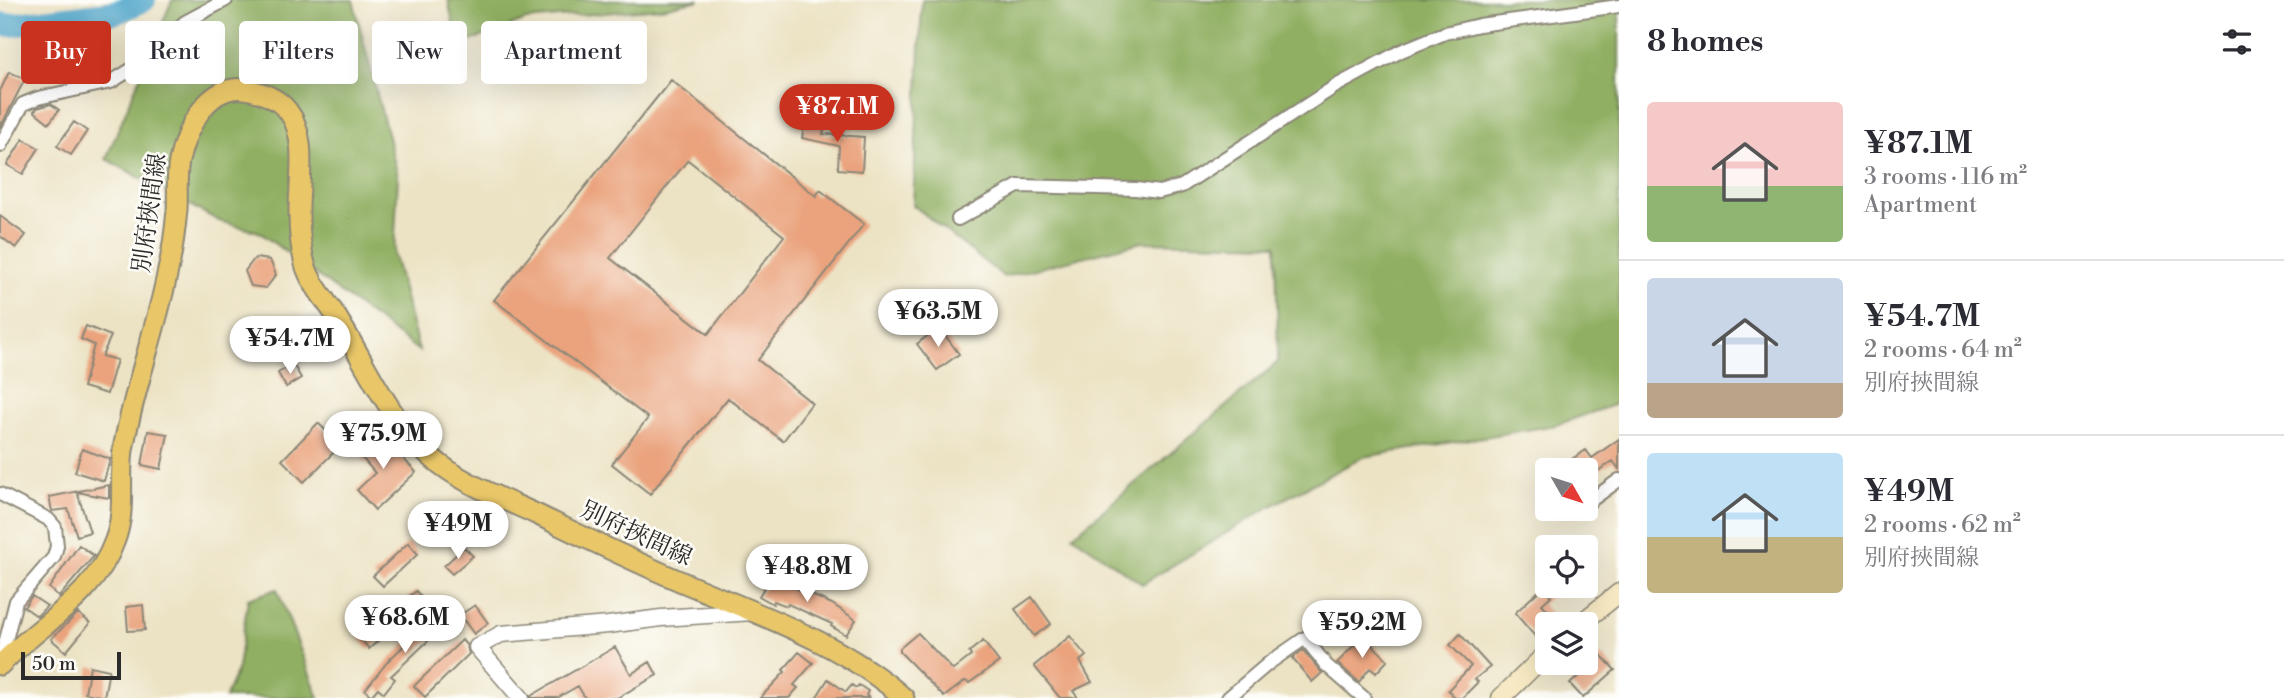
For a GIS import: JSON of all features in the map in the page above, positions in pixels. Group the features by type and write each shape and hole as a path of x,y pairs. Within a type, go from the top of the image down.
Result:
{"main road":[{"name":"別府挾間線","path":"0,664 86,589 114,543 119,524 123,452 171,254 179,162 199,114 213,97 230,89 251,90 269,96 282,105 292,118 301,153 299,227 307,271 382,394 422,447 442,465 472,484 645,566 846,655 878,676 904,698"},
{"path":"1595,612 1619,593"},
{"path":"1501,698 1535,665"}],"street":[{"path":"0,146 23,104 38,98 111,82 132,69 185,22 226,0"},
{"path":"958,219 1018,186 1159,192 1182,186 1336,86 1412,46 1445,33 1479,25 1619,6"},
{"path":"1598,495 1619,480"},
{"path":"0,494 48,519 55,527 57,546 54,557 16,601 0,664"},
{"path":"521,698 477,647 501,634 754,612"},
{"path":"1228,698 1269,663 1305,638 1326,665 1364,698"}],"green space":[{"path":"172,0 353,0 372,74 372,84 374,84 398,176 394,255 419,351 259,232 219,221 106,159 137,84 225,84 225,21 163,21"},
{"path":"448,0 700,0 661,8 523,21 481,21 481,37 467,43 467,21 453,21"},
{"path":"922,0 1619,0 1619,403 1556,425 1363,457 1271,506 1142,584 1073,536 1278,362 1276,245 1142,242 1004,277 913,205"},
{"path":"277,589 319,698 225,698 238,668 248,599"}],"building":[{"path":"9,72 21,77 22,84 0,128 0,91"},
{"path":"671,80 816,196 820,190 864,224 758,360 812,403 783,441 728,398 650,494 612,464 648,418 494,300","holes":["688,160 784,236 708,334 610,258"]},
{"path":"51,104 59,110 49,123 34,111"},
{"path":"806,117 826,121 823,134 864,137 862,171 838,169 839,146 802,138"},
{"path":"74,122 87,131 71,155 57,146"},
{"path":"23,139 39,148 23,174 7,165"},
{"path":"0,216 26,235 16,248 0,236"},
{"path":"255,258 270,260 276,275 266,288 251,286 245,271"},
{"path":"86,326 111,336 102,356 117,360 107,394 83,387 94,345 81,339"},
{"path":"939,327 959,354 937,370 917,344"},
{"path":"293,364 301,378 286,387 278,373"},
{"path":"318,423 341,445 304,482 282,460"},
{"path":"148,431 168,434 161,469 142,465"},
{"path":"379,433 416,472 375,510 357,490 375,473 357,452"},
{"path":"1619,439 1619,469 1613,461 1598,471 1598,458 1592,458"},
{"path":"82,449 110,459 104,481 75,472"},
{"path":"1586,450 1592,458 1573,458"},
{"path":"109,485 109,498 77,492 90,532 77,536 68,509 52,511 49,497"},
{"path":"408,543 418,554 383,586 373,576"},
{"path":"79,545 94,556 59,597 49,588"},
{"path":"464,547 473,556 452,574 444,566"},
{"path":"771,577 832,604 856,620 846,635 831,626 832,624 788,604 787,606 774,601 773,604 759,596"},
{"path":"416,591 423,599 369,649 359,637"},
{"path":"1535,594 1535,598 1549,598 1542,604 1549,612 1535,612 1535,636 1515,613"},
{"path":"32,596 47,606 37,616 24,607"},
{"path":"1032,597 1051,624 1034,636 1015,609"},
{"path":"143,605 145,630 128,631 126,607"},
{"path":"475,605 488,623 474,634 460,615"},
{"path":"78,613 90,623 66,652 51,639"},
{"path":"437,614 446,624 391,676 395,679 384,693 378,688 371,696 365,690 389,660"},
{"path":"918,633 953,670 971,656 969,652 983,641 999,662 969,683 965,681 944,697 900,652 900,648"},
{"path":"1460,634 1490,667 1475,679 1478,682 1462,698 1455,698 1448,690 1471,666 1450,645"},
{"path":"1070,636 1086,656 1080,661 1092,682 1073,691 1078,698 1060,698 1034,666"},
{"path":"1363,636 1388,660 1376,673 1370,668 1359,682 1337,663"},
{"path":"462,640 469,654 425,697 414,686"},
{"path":"615,647 631,674 650,662 657,675 617,698 585,698 578,686 557,698 531,698 531,696"},
{"path":"1303,650 1322,673 1312,682 1292,658"},
{"path":"799,652 813,663 794,685 798,688 789,698 760,698 785,672 783,670"},
{"path":"1601,655 1615,670 1583,698 1570,684 1580,675 1598,675 1598,658"},
{"path":"90,666 109,670 104,697 85,693"},
{"path":"828,679 846,692 852,685 856,688 859,685 868,691 866,695 869,698 816,698"}],"waterway":[{"path":"0,24 117,12 144,0"}]}
